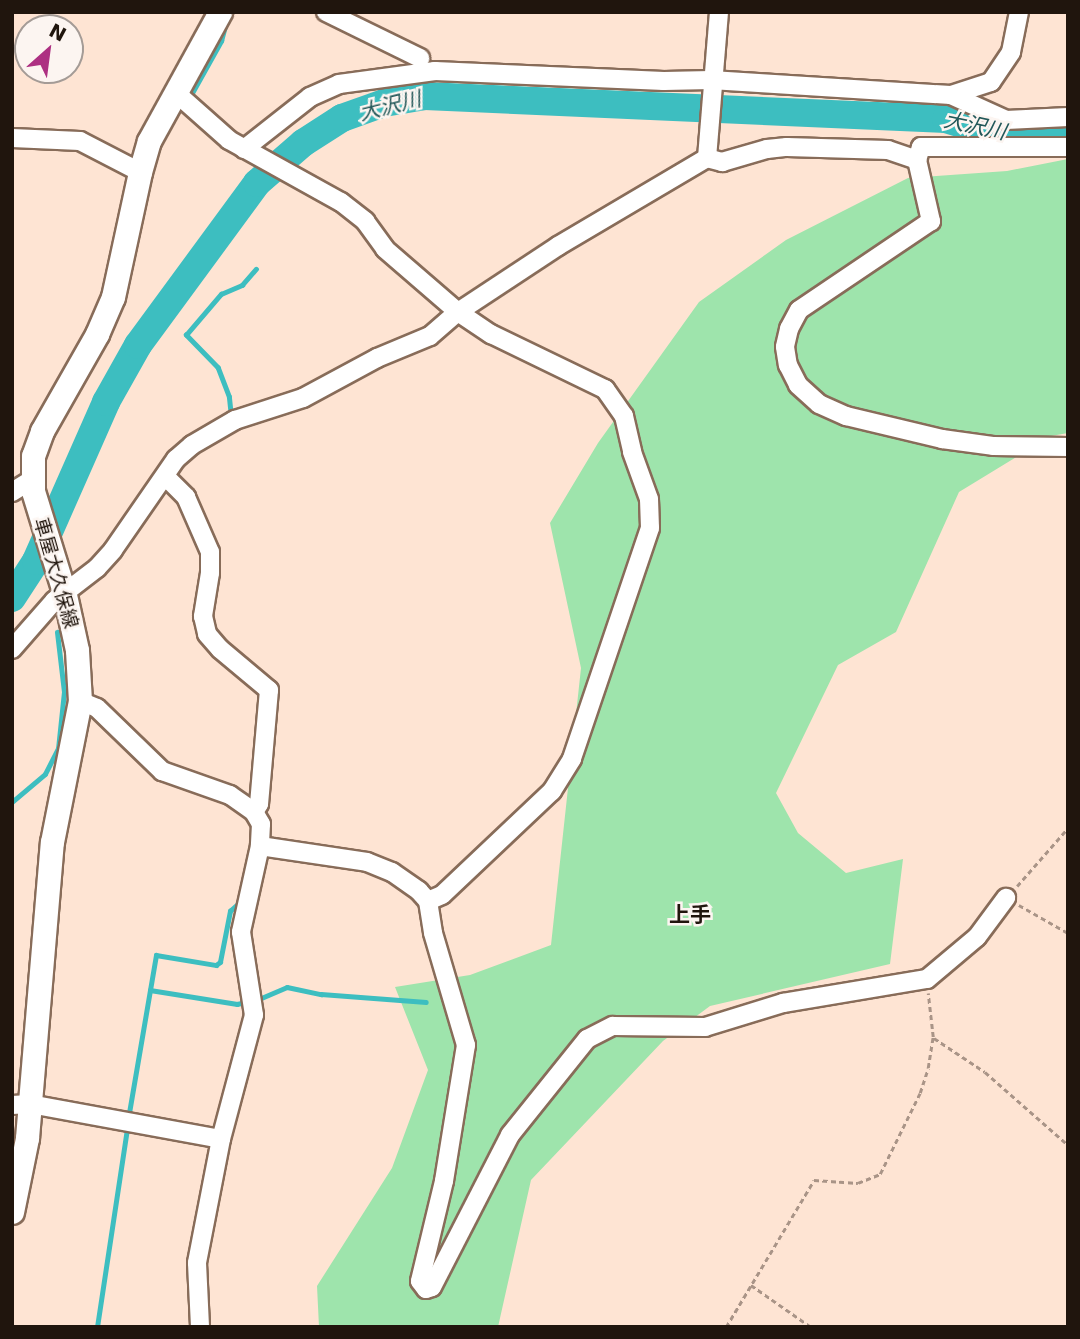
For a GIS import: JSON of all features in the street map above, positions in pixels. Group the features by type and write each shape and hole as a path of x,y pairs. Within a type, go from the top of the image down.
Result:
{"main road":[{"name":"車屋大久保線","path":"12,1212 27,1139 21,1104 52,842 80,701 77,650 62,588 25,488 42,431 97,334 113,297 140,172 156,126 220,12"}],"street":[{"path":"326,12 420,58"},
{"path":"708,150 711,84 719,12"},
{"path":"249,152 310,97 339,84 366,83 417,72 951,94 991,82 1011,52 1019,12"},
{"path":"175,92 249,152 341,202 365,221 385,249 458,312 491,334 595,382 614,398 624,416 632,452 649,499 650,528 572,759 552,791 442,895 428,901"},
{"path":"951,94 1006,120 1068,117"},
{"path":"12,138 80,141 140,172"},
{"path":"708,150 722,162 767,149 787,147 888,150 917,160"},
{"path":"1068,147 921,147 917,160 931,221 799,310 789,329 785,347 788,365 798,385 820,404 879,426 993,446 1068,447"},
{"path":"12,649 62,588 113,550 176,459 192,445 235,420 303,397 377,358 430,336 458,312 708,150"},
{"path":"165,475 186,497 210,552 210,573 203,616 207,634 220,649 269,690 259,804 254,812"},
{"path":"80,701 97,708 162,771 230,796 254,812 261,824 260,846 241,932 254,1015 221,1139 197,1263 200,1327"},
{"path":"260,846 367,862 392,872 419,891 428,901 433,933 466,1045 443,1181 420,1281 426,1289 432,1287 510,1135 587,1038 613,1027 705,1027 783,1003 927,979 977,937 1006,898"},
{"path":"21,1104 221,1139"}],"path":[{"path":"1068,828 1006,898 1068,933"},
{"path":"726,1327 814,1181 858,1183 880,1174 920,1093 933,1037 927,979"},
{"path":"933,1037 985,1072 1068,1145"},
{"path":"751,1285 811,1327"}],"green space":[{"path":"1068,159 1068,433 1051,436 959,492 896,632 838,665 776,793 798,833 846,873 903,859 890,964 710,1006 663,1041 531,1180 498,1327 319,1327 317,1286 392,1168 428,1070 395,987 470,975 551,945 581,668 550,523 598,443 699,302 786,240 908,178 1007,171"}],"waterway":[{"path":"191,95 221,41 227,19"},
{"name":"大沢川","path":"12,598 36,561 106,402 138,345 257,183 303,143 342,118 384,103 425,96 946,119 998,135 1068,134"},
{"path":"231,417 229,397 218,368 186,335 221,294 242,285 256,269"},
{"path":"12,802 45,774 58,749 64,692 57,632"},
{"path":"264,805 269,841"},
{"path":"129,1113 156,955 216,965 220,962 230,911 241,901"},
{"path":"259,999 287,987 321,994 426,1002"},
{"path":"150,990 237,1004 246,1002"},
{"path":"97,1327 127,1128"}],"district":[{"name":"上手","path":"690,915"}]}
